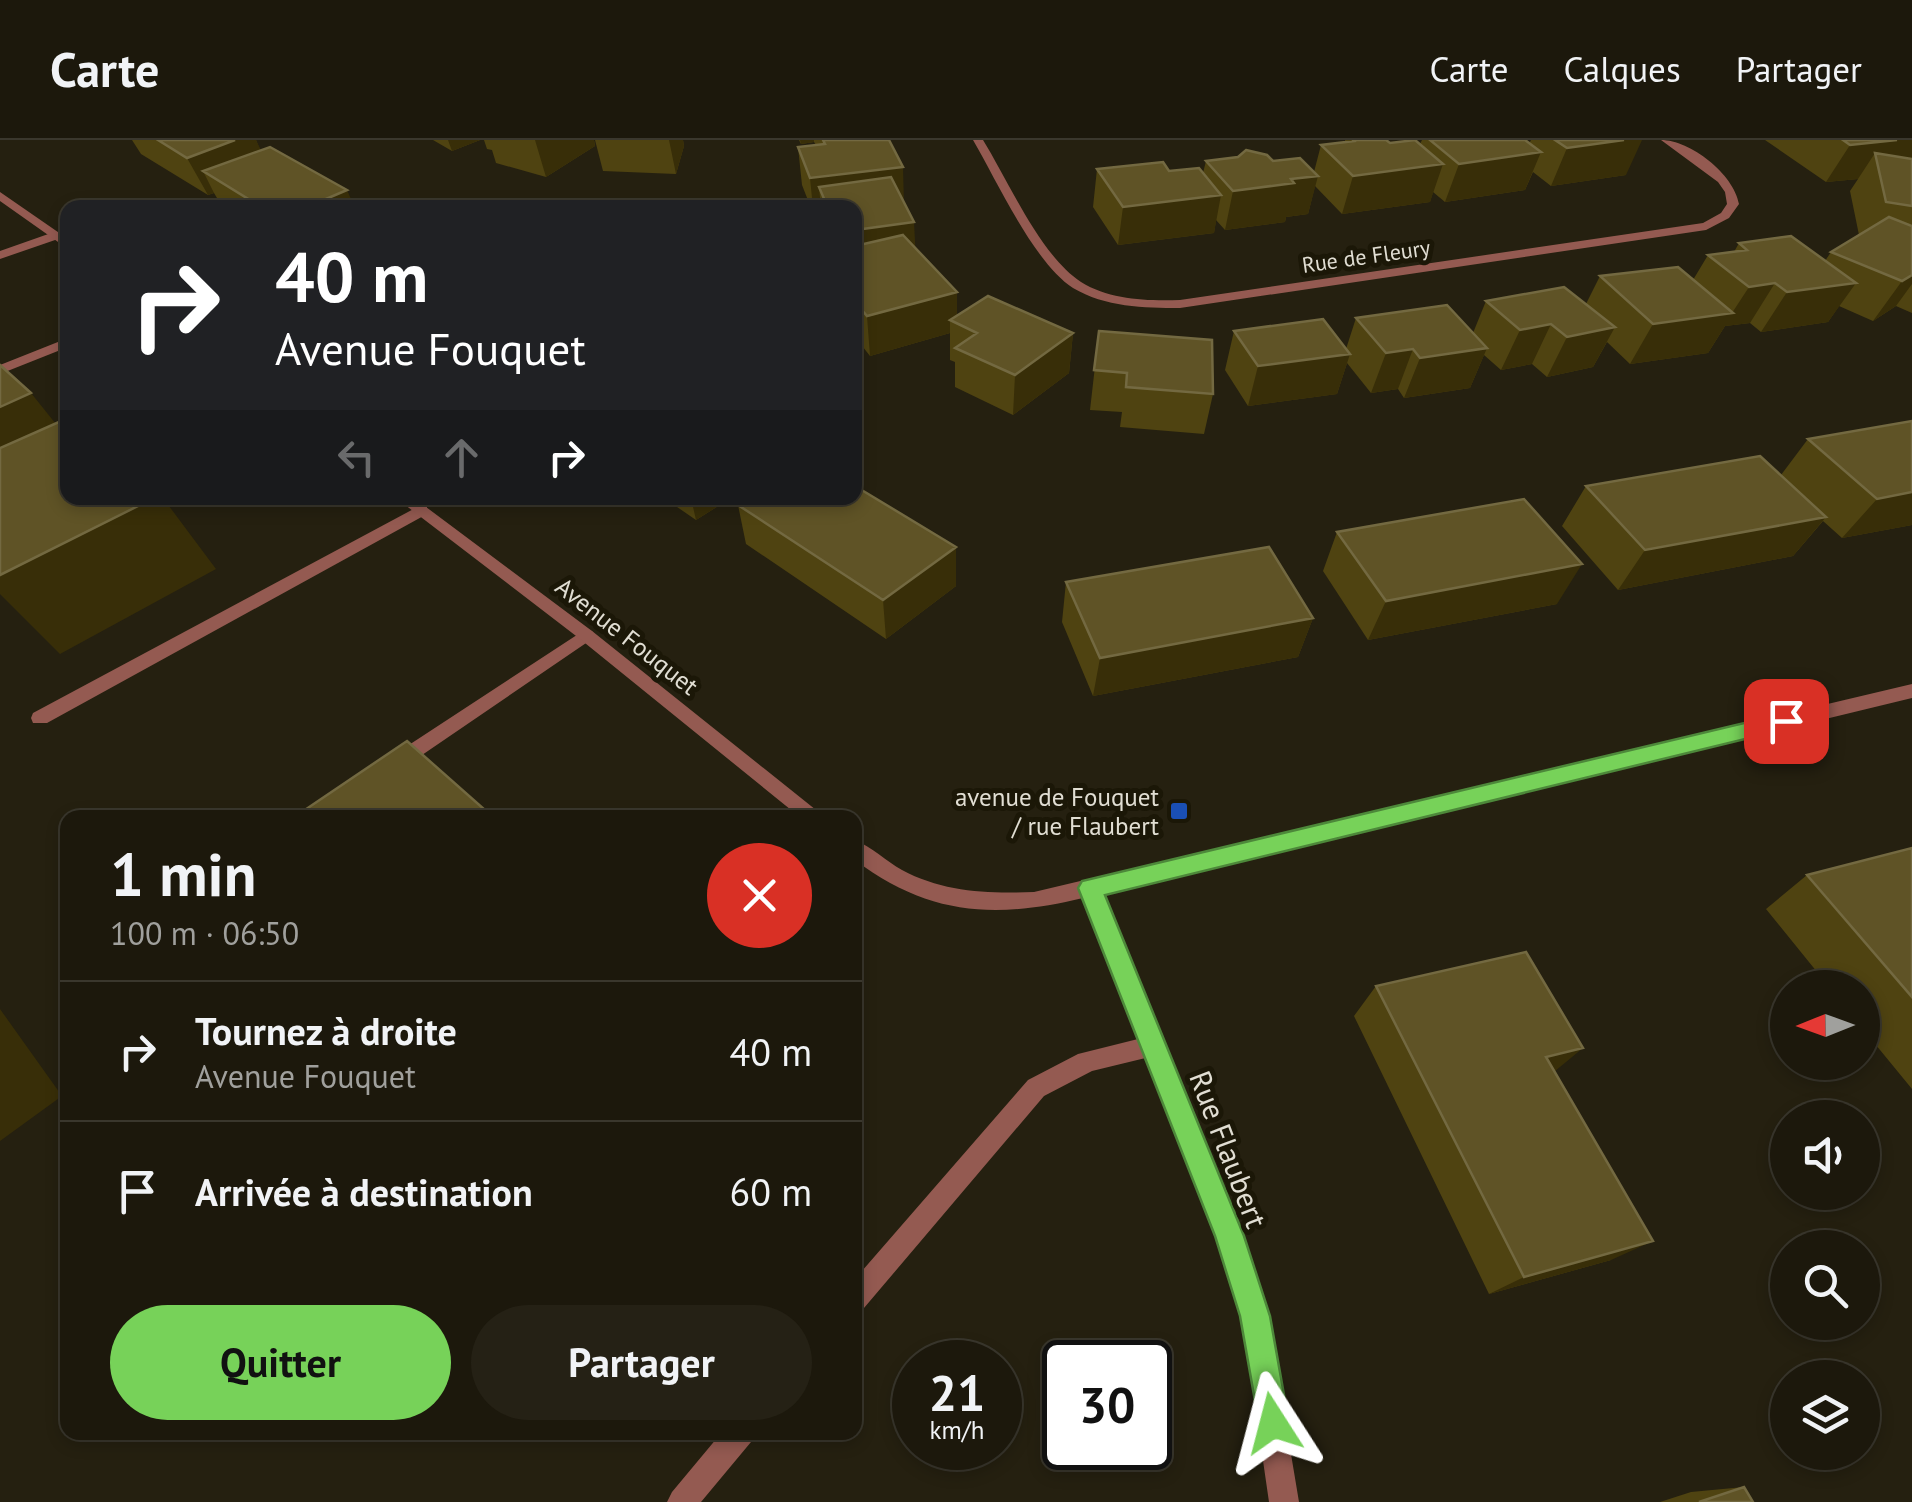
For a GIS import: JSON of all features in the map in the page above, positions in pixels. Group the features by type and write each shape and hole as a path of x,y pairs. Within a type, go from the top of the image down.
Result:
{"street":[{"name":"Rue de Fleury","path":"978,140 1050,256 1072,282 1106,297 1154,304 1686,229 1721,220 1730,211 1733,200 1726,182 1666,140"},
{"path":"0,195 60,240"},
{"path":"0,255 54,236"},
{"path":"0,370 60,345"},
{"name":"Avenue Fouquet","path":"414,505 586,634 806,810"},
{"path":"40,718 422,510"},
{"path":"381,774 586,634"},
{"path":"862,854 899,878 941,897 990,905 1090,888 1909,696"},
{"name":"Rue Flaubert","path":"1090,888 1230,1236 1255,1316 1284,1502"},
{"path":"862,1290 1036,1088 1064,1069 1092,1057 1154,1046"},
{"path":"682,1502 734,1440"}],"building":[{"path":"158,140 235,140 187,158"},
{"path":"823,140 889,140 903,167 810,178 798,147 825,144"},
{"path":"1353,140 1415,140 1443,164 1353,176 1321,145"},
{"path":"1430,140 1525,140 1541,152 1459,164"},
{"path":"1555,140 1624,140 1567,148"},
{"path":"1843,140 1897,140 1850,145"},
{"path":"270,147 347,190 324,200 250,200 203,171"},
{"path":"1246,150 1267,155 1273,161 1300,158 1318,176 1233,191 1206,161 1238,157"},
{"path":"1875,153 1912,159 1912,206 1886,202"},
{"path":"1163,162 1169,171 1199,168 1221,195 1123,207 1097,169"},
{"path":"891,177 914,222 862,229 862,200 825,200 819,187"},
{"path":"1889,217 1912,226 1912,275 1902,281 1831,252"},
{"path":"903,235 957,292 867,316 862,310 862,244"},
{"path":"1791,236 1856,283 1787,292 1775,283 1749,287 1708,255 1747,250 1739,243"},
{"path":"1678,267 1733,313 1653,324 1600,276"},
{"path":"1564,287 1615,327 1567,337 1551,324 1520,330 1486,301"},
{"path":"988,296 1073,333 1015,375 955,348 977,333 950,320"},
{"path":"1447,305 1487,348 1420,358 1413,349 1386,353 1356,318"},
{"path":"1323,319 1350,354 1258,366 1234,331"},
{"path":"1099,331 1212,340 1213,394 1126,387 1127,373 1094,370"},
{"path":"0,365 31,393 0,407"},
{"path":"1912,421 1912,492 1877,499 1808,439"},
{"path":"60,422 60,505 140,505 0,575 0,448"},
{"path":"1760,456 1826,517 1645,550 1586,486"},
{"path":"862,490 956,547 883,600 738,505 862,505"},
{"path":"1524,499 1582,564 1386,601 1337,532"},
{"path":"1269,547 1313,618 1100,658 1066,582"},
{"path":"407,741 485,810 305,810"},
{"path":"1912,848 1912,997 1807,875"},
{"path":"1526,952 1583,1048 1546,1057 1653,1241 1524,1277 1376,986"},
{"path":"1744,1487 1753,1502 1699,1502"}],"place":[{"name":"avenue de Fouquet / rue Flaubert","path":"1179,811"}],"route":[{"path":"1273,1423 1255,1316 1230,1236 1090,888 1786,721"}]}
